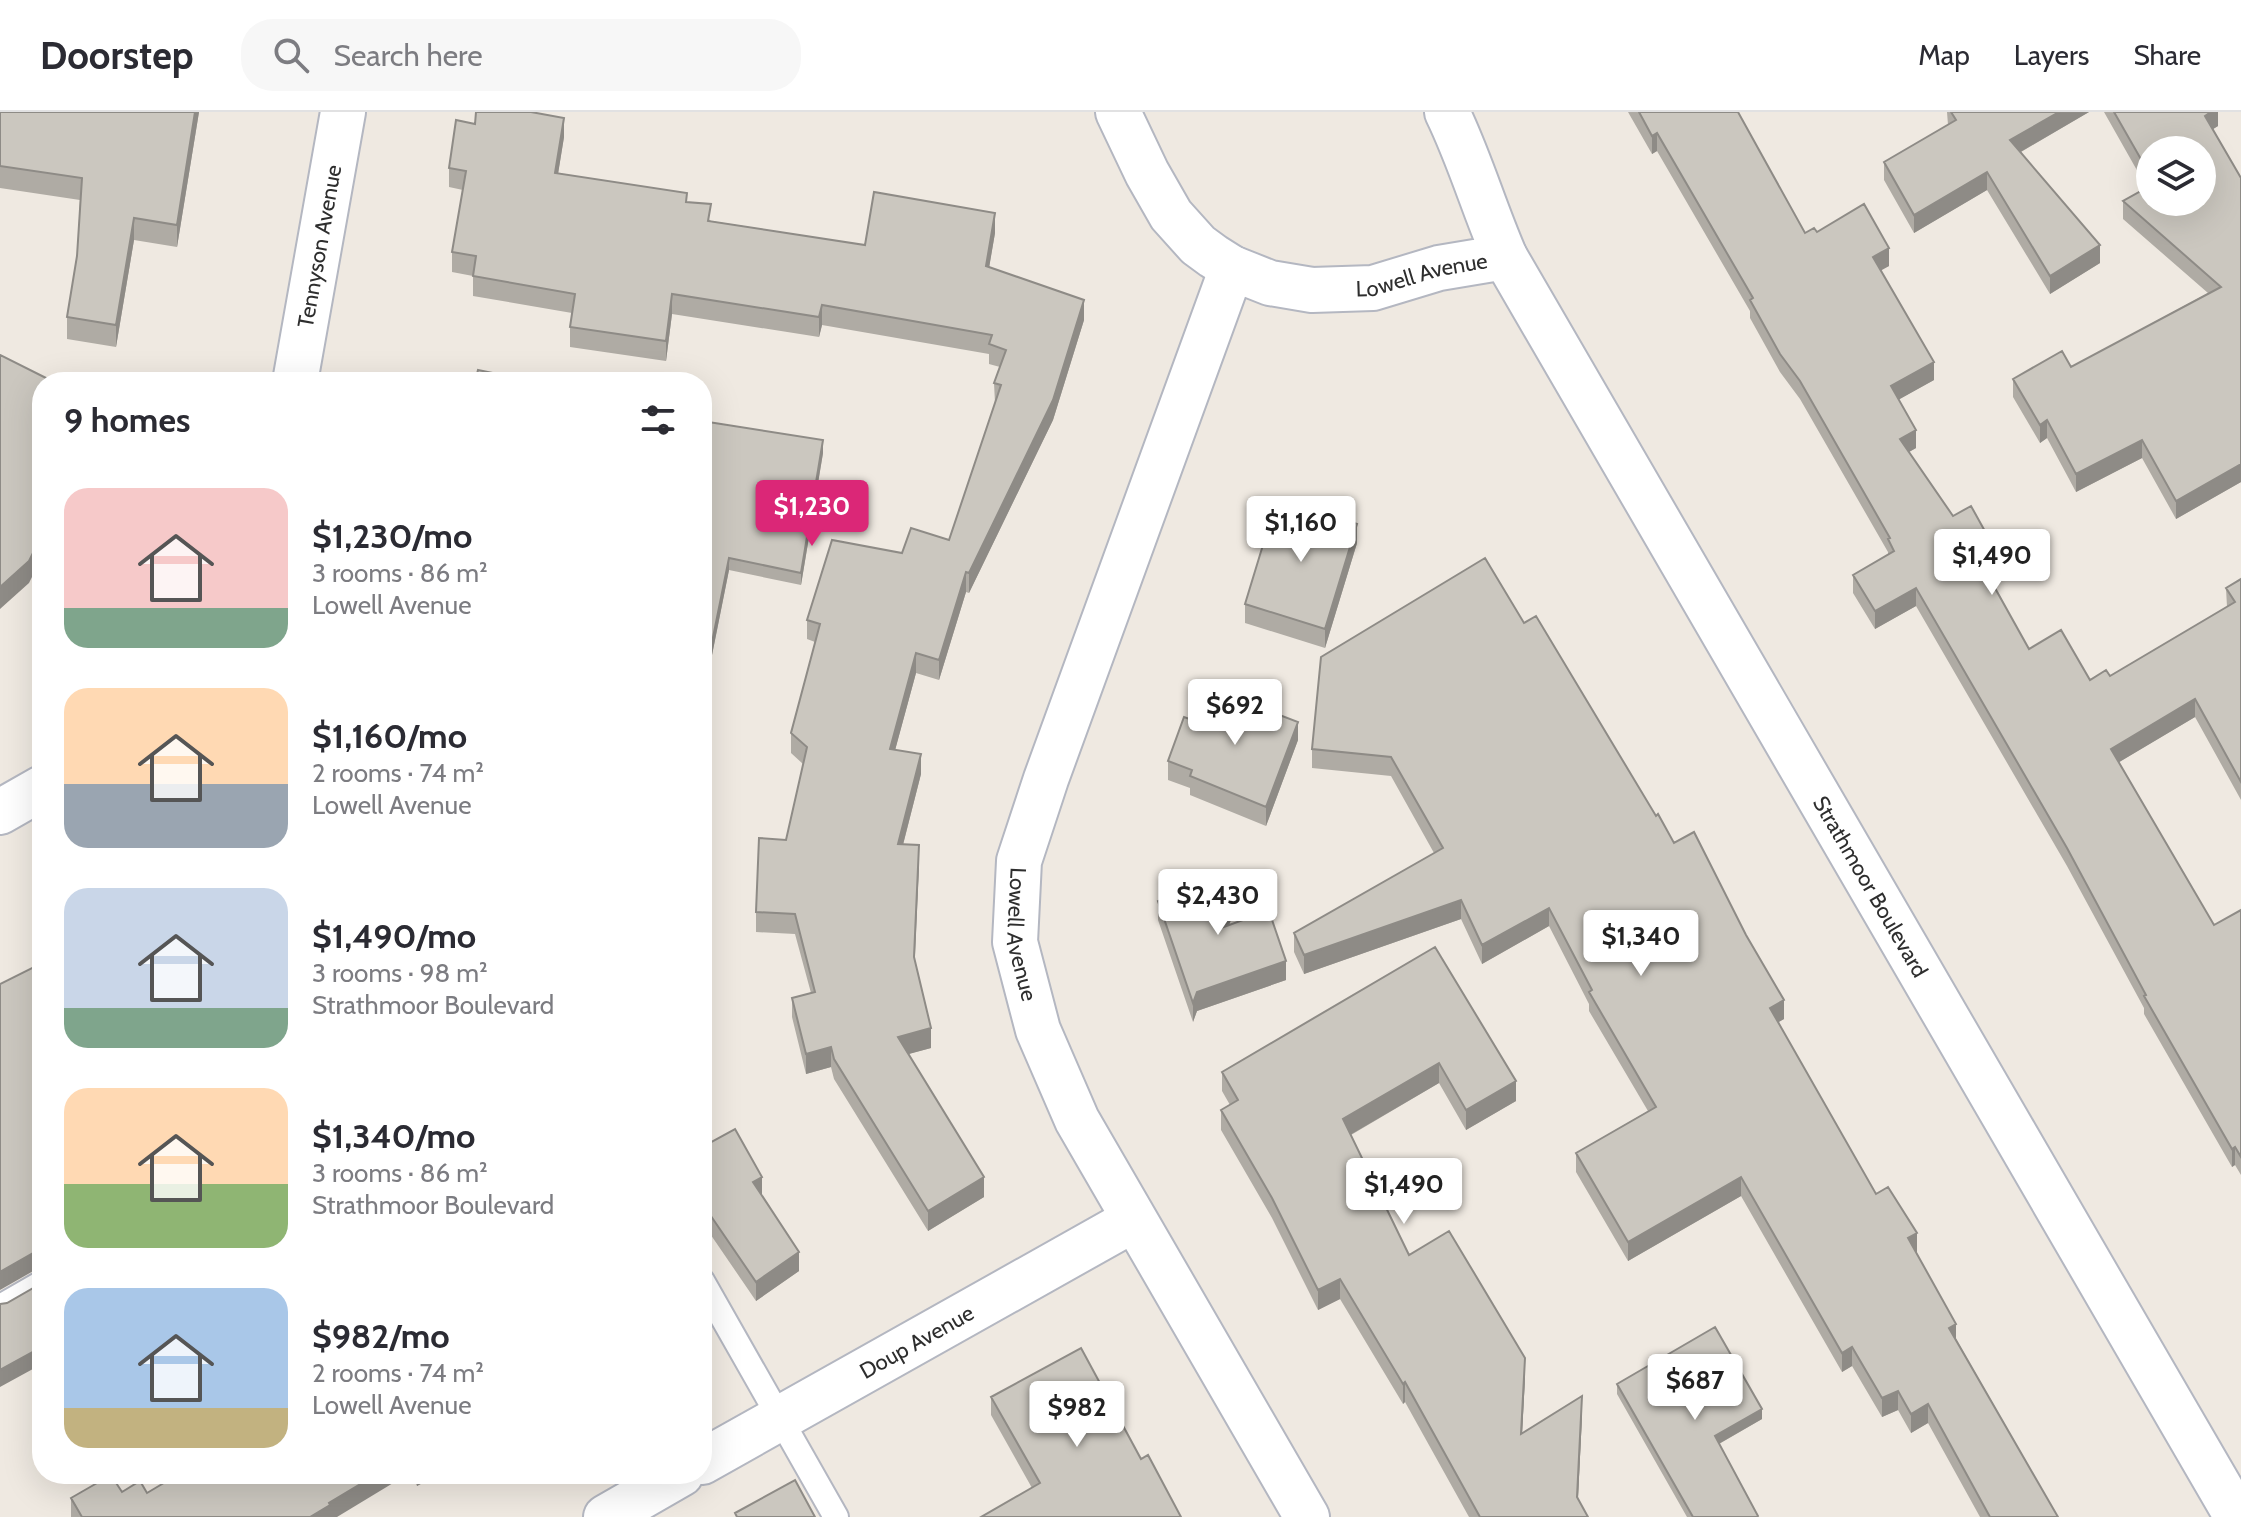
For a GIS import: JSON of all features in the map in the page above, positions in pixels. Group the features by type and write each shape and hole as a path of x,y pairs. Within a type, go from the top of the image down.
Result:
{"street":[{"name":"Tennyson Avenue","path":"297,372 343,112"},
{"name":"Lowell Avenue","path":"1118,112 1171,215 1198,245 1232,268 1270,283 1312,290 1373,288 1439,268 1505,257 1483,207 1462,142 1447,112"},
{"name":"Strathmoor Boulevard","path":"1505,257 2237,1517"},
{"name":"Lowell Avenue","path":"1232,268 1019,861 1015,942 1038,1030 1077,1120 1307,1517"},
{"path":"0,812 32,794"},
{"name":"Doup Avenue","path":"712,1456 1133,1220"},
{"path":"606,1517 664,1484"}],"lane":[{"path":"0,1307 32,1289"},
{"path":"712,1298 836,1517"}],"building":[{"path":"0,112 195,112 177,225 134,218 116,325 67,317 77,256 82,178 0,166"},
{"path":"476,112 531,112 564,118 555,173 687,193 686,202 711,204 708,221 865,245 874,192 995,213 986,266 1084,300 1053,400 969,573 966,572 939,660 916,653 890,749 921,754 898,844 919,845 914,957 931,1028 898,1037 984,1177 928,1211 834,1059 831,1047 806,1054 792,998 815,992 795,914 756,912 759,838 786,840 807,747 791,733 820,624 807,620 832,540 902,553 911,528 949,540 1001,385 994,383 1006,350 989,344 992,335 822,305 819,317 672,294 666,341 570,327 575,294 473,276 476,256 452,252 466,171 449,168 456,120 475,124"},
{"path":"1639,112 1738,112 1805,233 1814,228 1817,232 1864,204 1889,248 1873,257 1934,362 1891,386 1916,430 1900,439 1953,516 1971,506 1992,544 1976,554 2029,649 2061,630 2090,680 2106,670 2110,676 2235,602 2226,588 2241,579 2241,782 2195,699 2111,749 2214,925 2241,910 2241,1157 2235,1147 2232,1149 2144,996 2067,848 1916,588 1875,611 1853,575 1894,551 1890,538 1800,381 1780,354 1750,300 1753,298 1657,133 1652,136"},
{"path":"1951,112 2059,112 2010,140 2100,245 2050,276 1987,172 1914,215 1884,162 1956,120"},
{"path":"2114,112 2211,112 2205,116 2241,178 2241,464 2176,501 2142,440 2076,474 2047,420 2040,425 2013,379 2062,351 2071,367 2221,287 2140,216 2216,216 2216,136 2136,136 2136,150"},
{"path":"2136,194 2136,212 2123,201"},
{"path":"0,355 34,372 32,555 0,587"},
{"path":"712,423 823,440 801,573 729,558 712,642"},
{"path":"1277,499 1357,524 1325,629 1245,604"},
{"path":"1485,558 1524,623 1536,616 1674,843 1694,832 1746,935 1784,1000 1770,1008 1876,1194 1888,1187 1917,1233 1908,1238 1956,1324 1949,1328 2058,1517 1990,1517 1928,1404 1911,1414 1898,1391 1882,1398 1852,1347 1842,1353 1741,1177 1628,1242 1576,1153 1656,1107 1589,992 1592,990 1549,908 1482,945 1461,900 1304,955 1294,933 1443,848 1391,757 1312,749 1321,657"},
{"path":"1211,689 1298,722 1266,807 1190,776 1192,770 1168,761 1184,717 1198,722"},
{"path":"1242,872 1221,928 1251,917 1271,917 1286,961 1197,992 1193,1003 1158,901"},
{"path":"1435,947 1516,1081 1466,1110 1439,1063 1343,1119 1409,1255 1449,1231 1525,1358 1521,1434 1582,1396 1577,1497 1588,1517 1480,1517 1405,1382 1403,1384 1340,1279 1318,1290 1272,1198 1221,1110 1238,1100 1222,1072"},
{"path":"32,968 32,1254 0,1272 0,984"},
{"path":"735,1129 762,1177 753,1182 799,1252 756,1282 712,1218 712,1142"},
{"path":"32,1289 32,1352 0,1370 0,1304"},
{"path":"1715,1327 1762,1409 1715,1436 1757,1517 1693,1517 1617,1384"},
{"path":"1081,1348 1141,1459 1148,1455 1181,1517 981,1517 1040,1483 991,1397"},
{"path":"795,1480 815,1517 737,1517 735,1513"},
{"path":"95,1484 117,1484 122,1492 135,1484 142,1484 147,1493 162,1484 360,1484 310,1517 82,1517 71,1498"}]}
